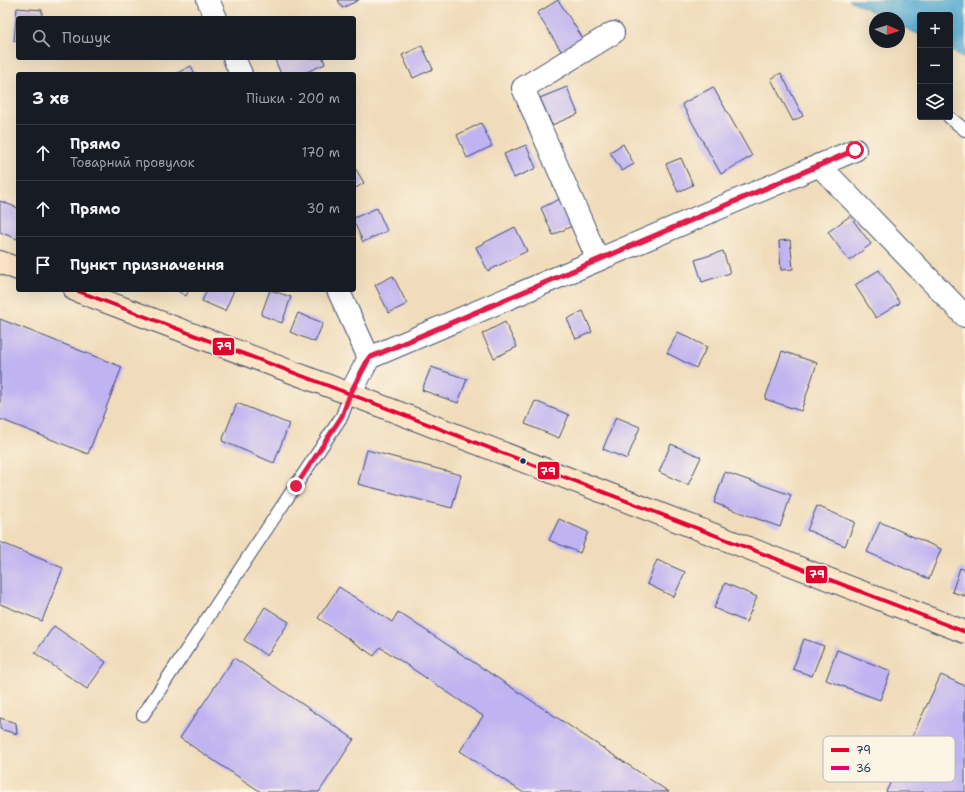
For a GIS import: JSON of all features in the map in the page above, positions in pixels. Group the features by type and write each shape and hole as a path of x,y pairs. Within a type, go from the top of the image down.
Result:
{"main road":[{"path":"0,262 16,268"},
{"path":"79,292 350,394 965,632"}],"street":[{"path":"208,0 215,16"},
{"path":"598,260 522,88 613,33"},
{"path":"235,60 240,72"},
{"path":"350,394 369,358 855,150"},
{"path":"819,165 965,316"},
{"path":"339,292 369,358"}],"lane":[{"path":"953,120 965,130"},
{"path":"143,715 342,416 350,394"}],"water":[{"path":"849,0 965,0 965,58 953,52 953,12 917,12 917,34 905,28 905,12 873,12"}],"building":[{"path":"338,0 359,0 342,8"},
{"path":"558,0 584,40 563,54 537,13"},
{"path":"17,8 42,10 42,16 16,16"},
{"path":"16,19 16,41 14,41"},
{"path":"422,46 433,69 413,78 402,55"},
{"path":"275,60 324,60 325,64 307,72 280,72"},
{"path":"191,66 194,72 179,72"},
{"path":"781,73 803,116 793,121 771,79"},
{"path":"567,87 578,114 552,125 540,98"},
{"path":"713,87 752,156 721,174 682,104"},
{"path":"481,123 492,146 467,158 457,135"},
{"path":"623,144 634,164 622,171 610,152"},
{"path":"526,145 536,168 514,178 504,154"},
{"path":"681,158 693,185 678,192 666,164"},
{"path":"356,169 364,183 356,188"},
{"path":"562,198 574,225 553,235 541,208"},
{"path":"0,201 16,207 16,239 0,232"},
{"path":"377,208 387,231 363,242 356,226 356,217"},
{"path":"850,216 871,244 849,261 828,232"},
{"path":"515,227 527,251 488,271 476,247"},
{"path":"790,240 793,269 781,270 779,241"},
{"path":"723,251 730,273 702,282 695,260"},
{"path":"879,270 900,303 876,318 855,285"},
{"path":"393,276 407,304 389,313 375,285"},
{"path":"179,292 188,292 186,296"},
{"path":"206,292 233,292 225,311 202,301"},
{"path":"269,292 276,292 291,297 282,323 261,315"},
{"path":"583,311 592,332 576,339 567,319"},
{"path":"298,313 323,323 315,342 290,332"},
{"path":"0,319 122,367 88,454 0,419"},
{"path":"505,322 517,347 494,358 482,334"},
{"path":"678,332 707,347 696,368 667,353"},
{"path":"782,351 817,363 801,411 765,399"},
{"path":"431,367 467,379 458,403 422,390"},
{"path":"535,401 569,415 559,438 525,424"},
{"path":"237,403 289,424 274,463 222,441"},
{"path":"616,417 640,427 627,459 603,449"},
{"path":"671,444 701,457 688,485 659,472"},
{"path":"367,450 461,475 452,508 358,484"},
{"path":"725,472 791,495 780,527 714,503"},
{"path":"817,506 855,522 845,546 807,530"},
{"path":"559,519 588,532 580,553 549,540"},
{"path":"880,522 941,549 929,579 867,552"},
{"path":"0,542 63,568 42,621 0,604"},
{"path":"657,560 685,572 674,597 647,584"},
{"path":"960,568 965,570 965,596 952,592"},
{"path":"725,583 757,597 746,622 714,608"},
{"path":"339,587 392,622 398,612 669,792 522,792 460,751 483,716 380,647 374,656 318,618"},
{"path":"265,607 289,622 267,656 244,640"},
{"path":"54,626 106,662 87,689 35,653"},
{"path":"804,639 824,646 812,676 793,669"},
{"path":"837,650 891,671 880,700 826,680"},
{"path":"234,658 354,739 319,792 261,792 180,738"},
{"path":"941,675 965,686 965,792 886,792 891,782 955,782 955,736 912,736"},
{"path":"0,718 16,723 17,734 0,729"}],"transit line":[{"name":"36","path":"350,394 369,358 855,150"},
{"name":"79","path":"80,292 350,394 965,632"}],"route":[{"path":"296,486 342,416 350,394 369,358 855,150"}]}
